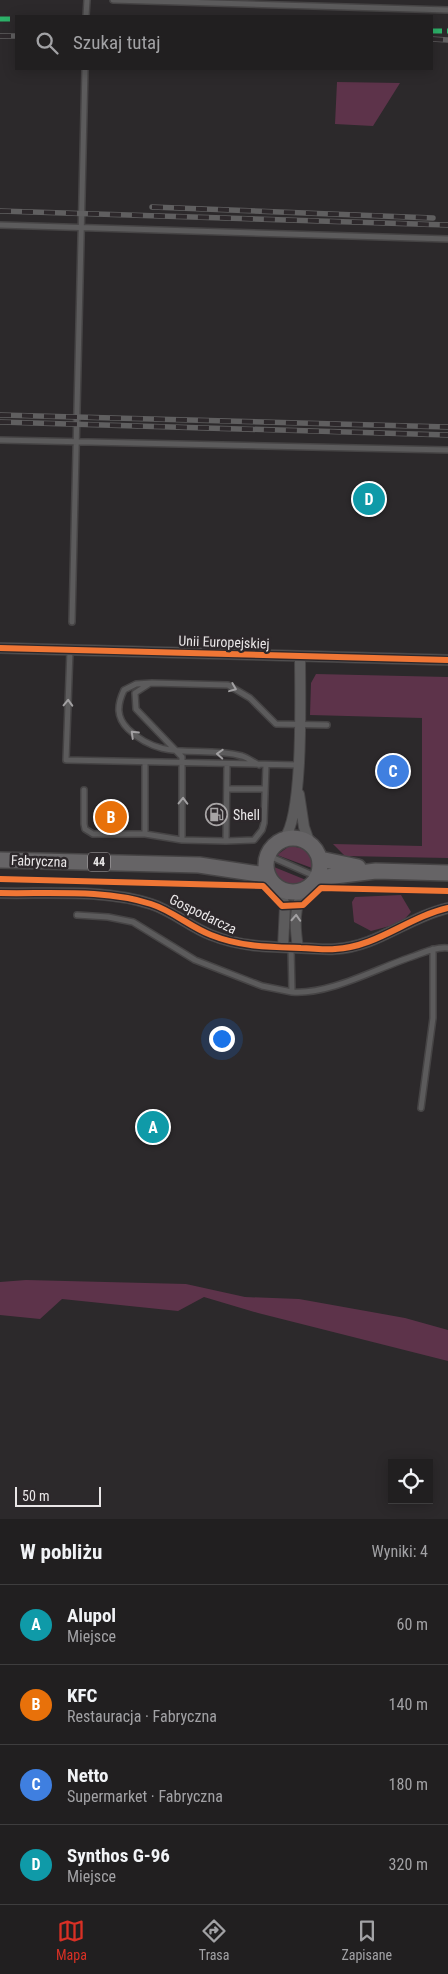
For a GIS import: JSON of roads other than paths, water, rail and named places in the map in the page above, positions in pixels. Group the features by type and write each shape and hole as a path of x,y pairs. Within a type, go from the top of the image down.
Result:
{"main road":[{"path":"284,840 297,838 310,844 320,859 318,878"},
{"name":"44","path":"267,855 274,845 284,840"},
{"path":"267,855 265,866 268,878 280,890 293,893 306,890 318,878 376,871 448,873"},
{"name":"Fabryczna","path":"0,860 199,865 247,862 267,855"},
{"path":"320,859 376,871"},
{"name":"Fabryczna","path":"199,865 259,874 268,878"}],"street":[{"name":"Unii Europejskiej","path":"0,648 448,660"},
{"path":"300,656 298,783 304,827 310,844"},
{"path":"284,840 292,826 298,783"},
{"path":"280,890 285,906 291,947"},
{"path":"291,947 296,936 297,905 306,890"},
{"name":"Gospodarcza","path":"0,893 101,896 132,899 168,910 209,934 235,944 335,949 366,944 416,919 448,908"}],"lane":[{"path":"86,0 86,15"},
{"path":"113,0 448,10"},
{"path":"72,622 85,70"},
{"path":"0,225 448,239"},
{"path":"0,440 448,450"},
{"path":"70,650 66,760 298,765"},
{"path":"152,683 135,693 136,709 178,751 183,763 182,840"},
{"path":"259,765 243,756 160,749 140,740 123,723 119,716 118,707 124,690 136,684 152,683 228,685 250,698 276,724 326,724"},
{"path":"145,762 145,834"},
{"path":"226,841 227,764"},
{"path":"84,790 84,824 89,832 145,834 182,840 248,842 258,836 264,823 266,765"},
{"path":"227,789 264,789"},
{"path":"267,855 318,878"},
{"path":"77,915 108,917 133,922 195,960 262,986 292,992 306,993 326,988 433,950 448,948"},
{"path":"291,947 292,992"},
{"path":"421,1108 434,1018 433,950"}],"railway":[{"path":"0,36 15,36"},
{"path":"433,39 448,40"},
{"path":"152,207 433,218"},
{"path":"0,211 448,225"},
{"path":"0,415 448,427"},
{"path":"0,422 448,435"}],"place":[{"name":"Synthos G-96","path":"369,499"},
{"name":"Netto","path":"393,771"},
{"name":"Shell","path":"217,815"},
{"name":"KFC","path":"111,817"},
{"name":"Alupol","path":"153,1127"}]}
